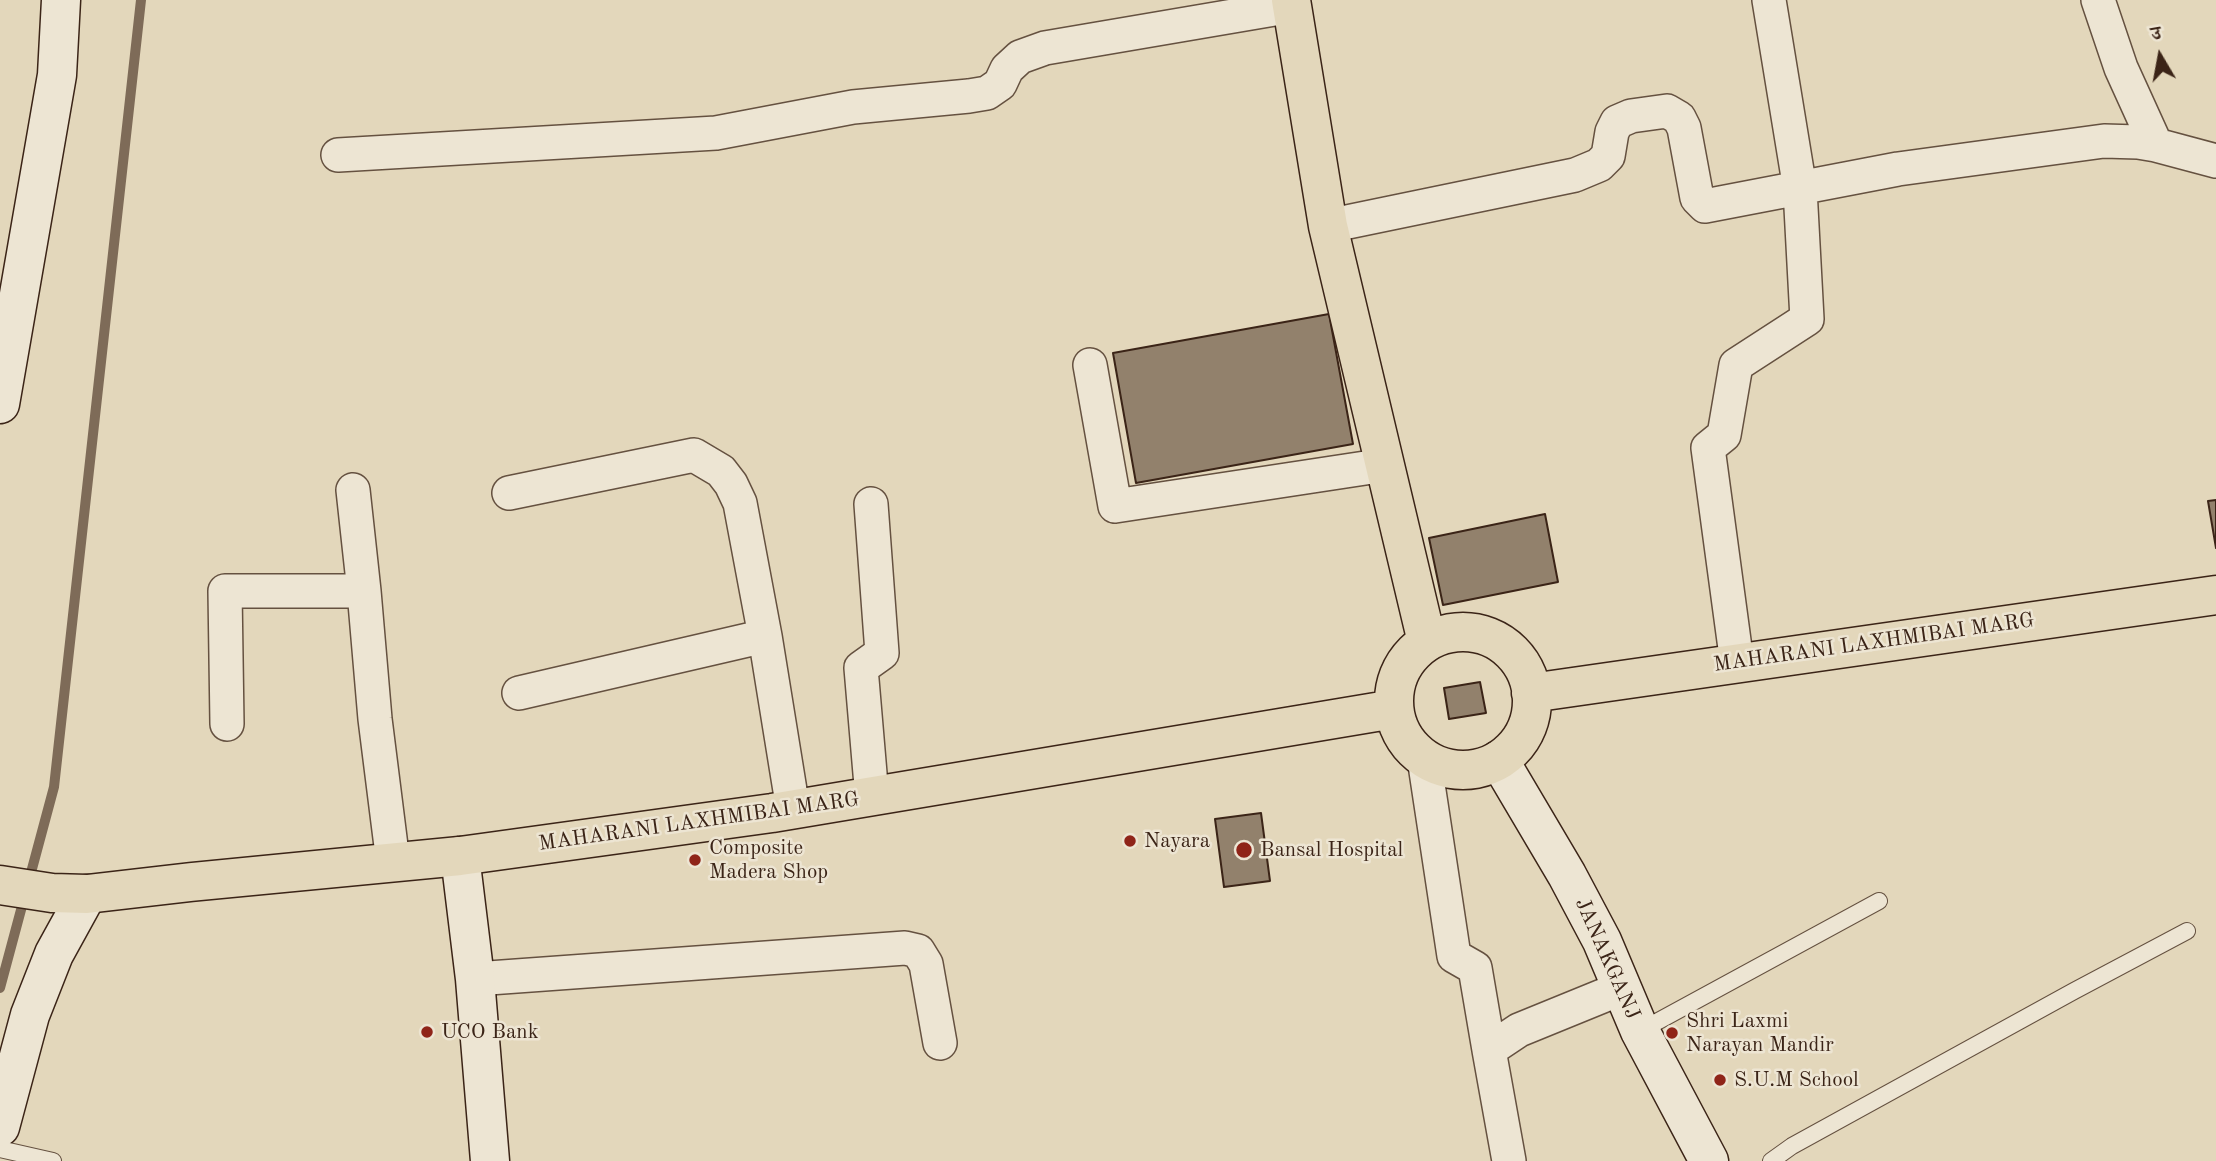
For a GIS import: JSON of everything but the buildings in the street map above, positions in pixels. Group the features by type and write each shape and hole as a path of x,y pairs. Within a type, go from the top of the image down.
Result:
{"main road":[{"path":"1292,3 1328,226 1427,642"},
{"name":"MAHARANI LAXHMIBAI MARG","path":"1531,693 2216,595"},
{"path":"1464,632 1484,635 1502,644 1516,657 1526,673 1531,693 1531,712 1525,731 1514,747 1499,760 1461,770 1441,766 1424,758 1409,745 1399,728 1394,709 1395,689 1401,671 1412,655 1427,642 1464,632"},
{"name":"MAHARANI LAXHMIBAI MARG","path":"0,885 70,893 460,856 872,797 1394,709"}],"street":[{"path":"0,404 57,75 61,0"},
{"path":"1737,663 1708,448 1724,435 1735,365 1807,319 1800,188 1769,0"},
{"path":"2098,0 2121,68 2156,145"},
{"path":"338,155 716,132 853,107 969,96 987,93 1000,84 1007,69 1020,57 1045,47 1292,3"},
{"path":"1328,226 1575,175 1599,165 1608,156 1612,132 1617,122 1631,116 1668,111 1679,118 1684,128 1697,198 1705,206 1898,169 2104,141 2156,145 2216,161"},
{"path":"1090,365 1115,506 1385,465"},
{"path":"509,493 694,455 721,471 740,503 793,809"},
{"path":"353,490 375,719 393,862"},
{"path":"871,504 882,653 861,668 872,797"},
{"path":"228,724 225,591 364,591"},
{"path":"519,693 765,636"},
{"path":"1424,758 1454,956 1475,968 1508,1161"},
{"name":"JANAKGANJ","path":"1499,760 1567,874 1602,941 1640,1031 1709,1161"},
{"path":"460,856 475,979 490,1161"},
{"path":"0,1127 30,1015 54,954 70,893"},
{"path":"475,979 905,948 918,951 926,964 940,1043"},
{"path":"1489,1050 1519,1030 1622,988"}],"lane":[{"path":"1640,1031 1878,901"},
{"path":"1771,1161 1792,1146 1853,1112 2187,931"},
{"path":"0,1149 53,1161"}],"waterway":[{"path":"0,988 54,787 141,0"}],"place":[{"name":"Nayara","path":"1130,841"},
{"name":"Bansal Hospital","path":"1244,850"},
{"name":"Composite Madera Shop","path":"695,860"},
{"name":"UCO Bank","path":"427,1032"},
{"name":"Shri Laxmi Narayan Mandir","path":"1672,1033"},
{"name":"S.U.M School","path":"1720,1080"}]}
